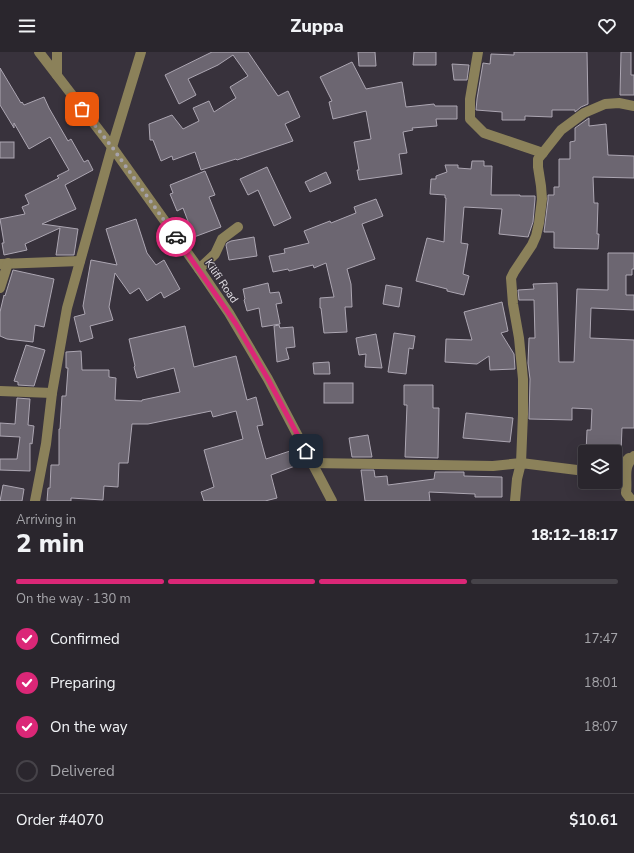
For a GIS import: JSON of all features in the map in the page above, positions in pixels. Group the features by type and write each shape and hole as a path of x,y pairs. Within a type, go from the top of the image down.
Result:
{"street":[{"name":"Kilifi Road","path":"39,52 112,147 199,269 236,324 268,379 332,501"},
{"path":"56,52 56,76"},
{"path":"35,501 46,444 52,393 67,308 112,147 141,52"},
{"path":"478,52 470,99 470,119 484,134 543,153"},
{"path":"515,501 520,463 523,414 523,379 511,278 536,236 542,199 542,186 538,159 561,130 584,113 605,104 619,103 634,106"},
{"path":"199,269 215,254 222,239 238,227"},
{"path":"0,288 4,264 80,261"},
{"path":"0,391 52,393"},
{"path":"622,465 634,452"},
{"path":"631,498 627,488 626,472 628,462 634,456"},
{"path":"312,463 493,466 520,463 578,471"}],"building":[{"path":"212,52 248,52 278,96 288,91 300,117 285,124 293,141 237,160 236,159 201,170 195,152 173,160 172,156 161,161 153,140 150,140 149,124 172,115 183,129 199,121 193,108 209,101 214,112 236,98 230,87 248,76 233,55 218,65 188,79 196,95 179,104 165,75"},
{"path":"358,52 375,52 376,66 359,66"},
{"path":"414,52 436,52 436,65 413,65"},
{"path":"514,52 587,52 588,104 575,112 575,110 552,110 552,117 525,116 525,120 502,120 502,112 476,110 483,63 490,64 491,54 514,55"},
{"path":"621,52 631,52 631,75 634,75 634,95 620,95"},
{"path":"352,62 366,89 402,82 406,107 434,104 435,106 457,106 457,119 436,119 437,126 412,128 413,130 403,132 407,153 399,154 402,174 359,180 357,170 359,170 354,142 371,139 366,111 333,119 329,102 332,101 320,77"},
{"path":"452,64 469,65 467,80 454,80"},
{"path":"0,68 21,103 22,102 24,105 44,97 68,141 71,139 84,162 88,160 93,170 65,185 76,209 42,224 78,229 74,255 56,255 60,228 25,244 27,250 4,255 2,243 4,243 0,219 25,214 22,207 29,204 25,195 59,178 57,176 69,170 50,137 29,149 14,123 14,128 0,105"},
{"path":"589,118 589,126 606,124 608,155 634,156 634,178 593,177 594,203 598,203 598,249 554,248 554,232 544,232 548,195 554,195 554,187 559,187 559,159 570,159 570,142 575,141 575,128"},
{"path":"0,142 14,142 14,158 0,158"},
{"path":"472,161 484,161 484,166 492,166 491,195 535,196 535,199 533,222 528,237 499,234 502,209 464,207 461,243 468,244 463,274 469,276 464,295 416,281 427,238 444,242 446,198 445,195 430,194 431,179 436,179 436,176 447,172 445,165 458,165 458,168 471,169"},
{"path":"267,167 291,218 274,226 258,190 248,195 240,179"},
{"path":"205,171 215,195 209,197 221,227 194,237 183,208 177,211 170,194 173,193 170,185"},
{"path":"326,172 331,183 310,192 305,182"},
{"path":"376,199 383,216 362,224 375,259 347,269 351,284 352,307 345,307 347,332 324,333 320,298 334,297 326,263 314,268 313,265 289,271 288,269 273,272 269,256 285,253 284,249 309,243 304,231 330,221 331,223 356,213 354,207"},
{"path":"136,219 147,253 156,265 164,260 180,289 164,298 161,292 147,301 139,288 130,294 115,273 109,307 113,320 90,326 93,338 80,342 74,317 85,314 83,306 91,260 117,265 106,229"},
{"path":"254,237 257,256 229,260 226,245 227,243"},
{"path":"608,253 634,253 634,269 632,269 632,275 626,275 626,295 634,295 634,310 591,308 590,338 634,340 634,428 622,428 621,445 586,445 587,430 591,430 592,409 572,408 572,420 529,419 529,338 535,338 534,300 519,300 518,290 534,289 533,284 557,283 559,362 574,362 577,289 608,290"},
{"path":"13,270 54,279 44,327 35,325 33,342 7,339 0,336 0,312 4,295 5,296"},
{"path":"268,283 270,293 279,292 282,303 276,304 280,324 262,327 259,308 247,311 243,289"},
{"path":"386,285 402,288 399,307 383,304"},
{"path":"502,302 508,331 501,333 514,354 515,369 490,370 489,356 477,364 445,362 446,339 472,340 464,312"},
{"path":"279,325 280,328 293,327 295,347 286,348 289,359 277,362 274,326"},
{"path":"185,326 194,367 236,356 247,400 256,397 263,425 257,426 266,459 290,451 295,466 271,475 277,498 265,501 204,501 201,492 214,487 204,450 243,439 236,411 213,417 211,411 148,424 132,424 128,463 119,463 118,487 104,486 103,500 71,498 71,501 47,501 48,488 50,488 51,465 59,465 59,429 62,396 66,396 68,368 66,368 66,352 81,351 82,370 109,370 109,377 116,378 115,400 142,401 180,392 174,368 137,378 129,339"},
{"path":"394,333 415,336 413,349 409,348 406,374 388,372"},
{"path":"376,334 382,368 365,367 366,354 359,355 356,338"},
{"path":"26,345 45,350 34,386 18,385 18,382 14,381"},
{"path":"329,362 330,374 314,374 313,363"},
{"path":"324,383 353,383 353,403 324,403"},
{"path":"404,385 433,385 433,408 439,408 438,458 405,457 407,405 404,405"},
{"path":"17,398 30,399 28,425 34,426 32,444 30,443 30,471 0,470 0,459 17,459 20,437 0,436 0,423 15,424"},
{"path":"466,413 513,418 510,442 463,438"},
{"path":"368,435 372,457 352,457 349,438"},
{"path":"361,470 374,470 375,477 387,476 388,485 434,479 435,472 464,472 464,476 502,477 502,497 475,497 475,494 429,492 430,501 365,501"},
{"path":"3,485 24,489 22,501 0,501"}],"way so far":[{"path":"82,109 112,147 176,237"}],"route":[{"path":"176,237 236,324 268,379 306,451"}]}
